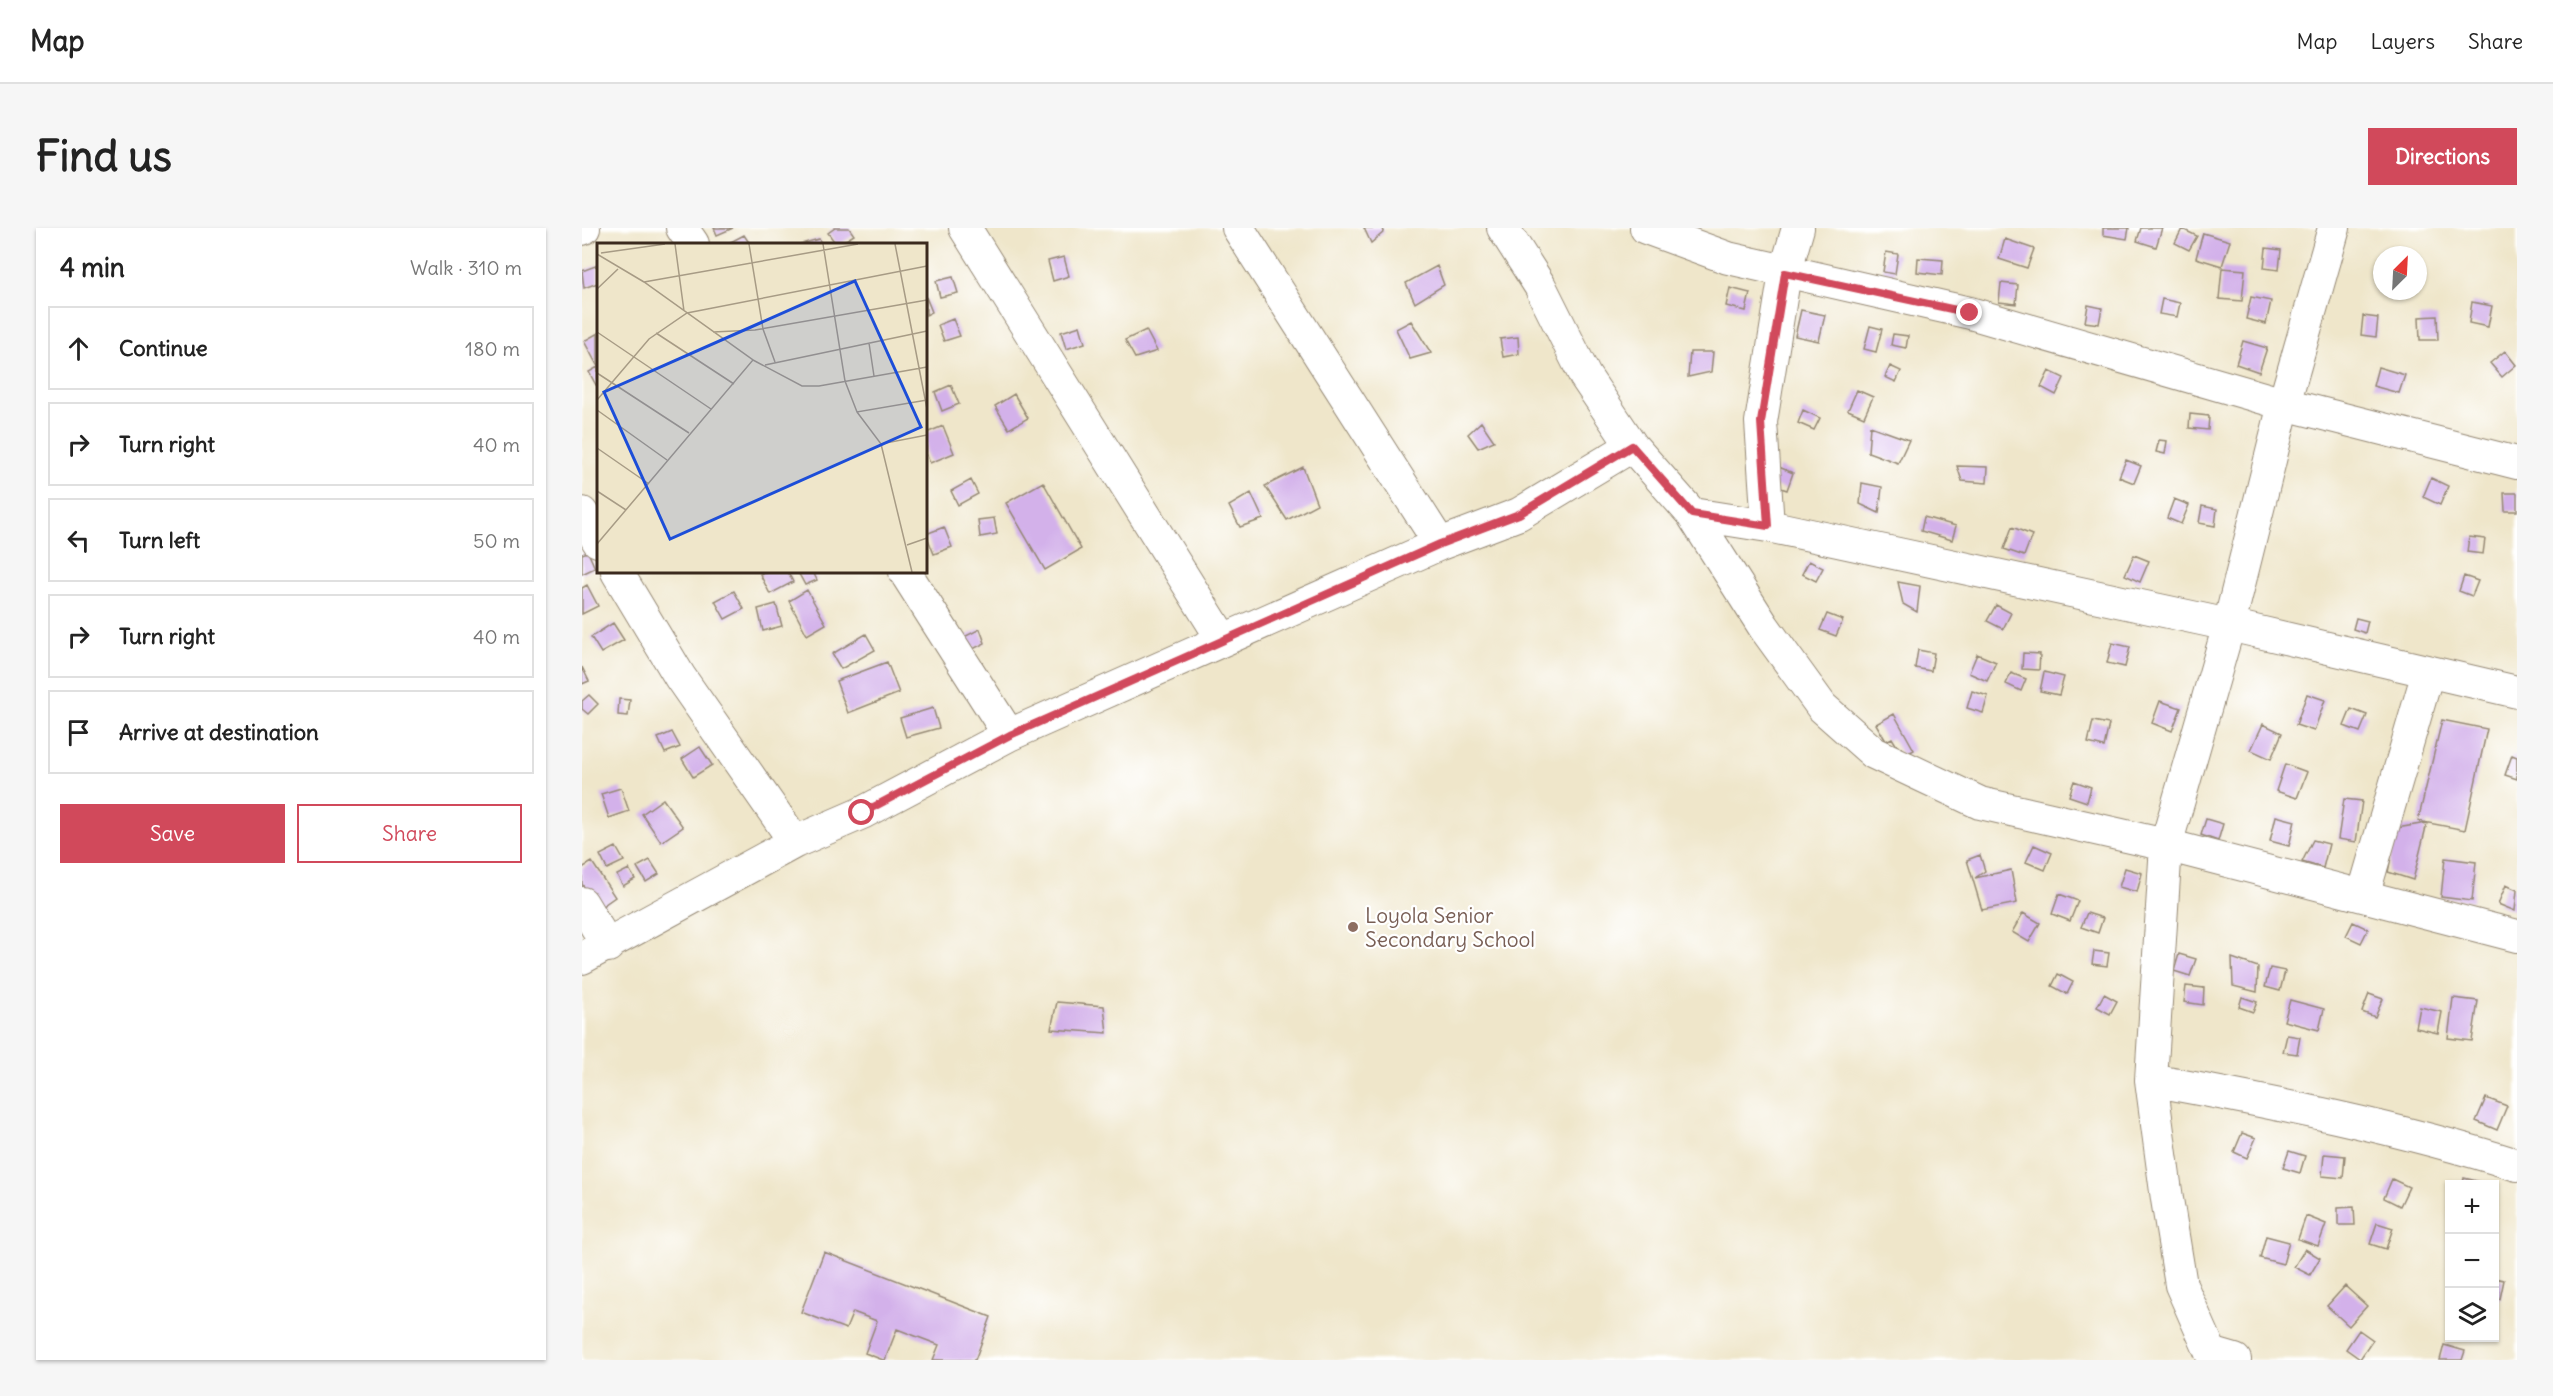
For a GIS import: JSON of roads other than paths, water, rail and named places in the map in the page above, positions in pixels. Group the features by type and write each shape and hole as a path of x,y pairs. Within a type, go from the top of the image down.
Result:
{"street":[{"path":"682,228 692,243"},
{"path":"965,228 1223,640"},
{"path":"1238,228 1440,544"},
{"path":"1503,228 1540,286 1585,376 1632,446 1692,514 1764,627 1822,707 1874,753 1980,803 2166,845 2517,936"},
{"path":"1646,228 1728,258 1785,273 1970,313 2284,404 2517,463"},
{"path":"1768,526 1761,422 1785,273 1798,228"},
{"path":"2219,1358 2181,1285 2151,1080 2166,845 2229,625 2284,404 2334,228"},
{"path":"582,903 595,952 795,842 862,813 1010,735 1440,544 1519,514 1632,446"},
{"path":"582,513 597,539"},
{"path":"1692,514 1768,526 2229,625 2517,692"},
{"path":"618,573 680,677 795,842"},
{"path":"906,573 1010,735"},
{"path":"2363,896 2428,672"},
{"path":"2151,1080 2292,1106 2456,1146 2517,1165"}],"place":[{"name":"Loyola Senior Secondary School","path":"1353,927"}]}
